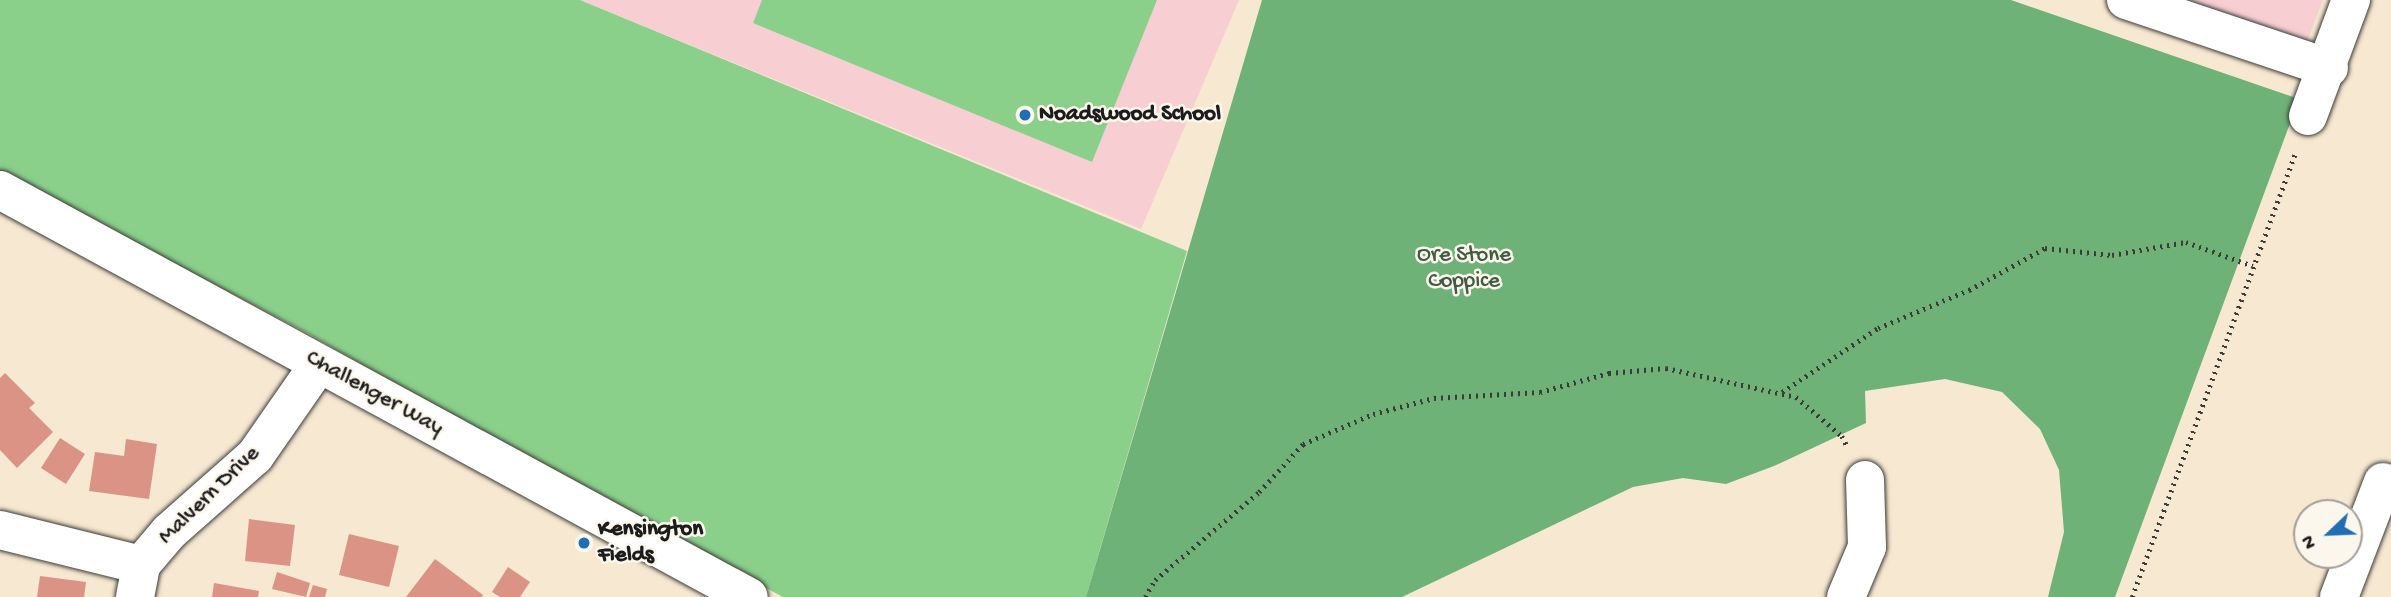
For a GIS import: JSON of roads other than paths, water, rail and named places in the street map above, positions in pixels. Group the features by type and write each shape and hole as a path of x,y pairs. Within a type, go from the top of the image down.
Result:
{"street":[{"path":"2126,0 2329,68"},
{"path":"2308,116 2329,68 2351,0"},
{"name":"Challenger Way","path":"0,190 749,597"},
{"name":"Malvern Drive","path":"138,581 169,531 255,456 319,363"},
{"path":"1846,597 1867,547 1865,480"},
{"path":"2339,597 2383,482"},
{"path":"0,530 138,581"}],"place":[{"name":"Noadswood School","path":"1025,115"},
{"name":"Kensington Fields","path":"584,543"}],"park label":[{"name":"Ore Stone Coppice","path":"1464,269"}]}
